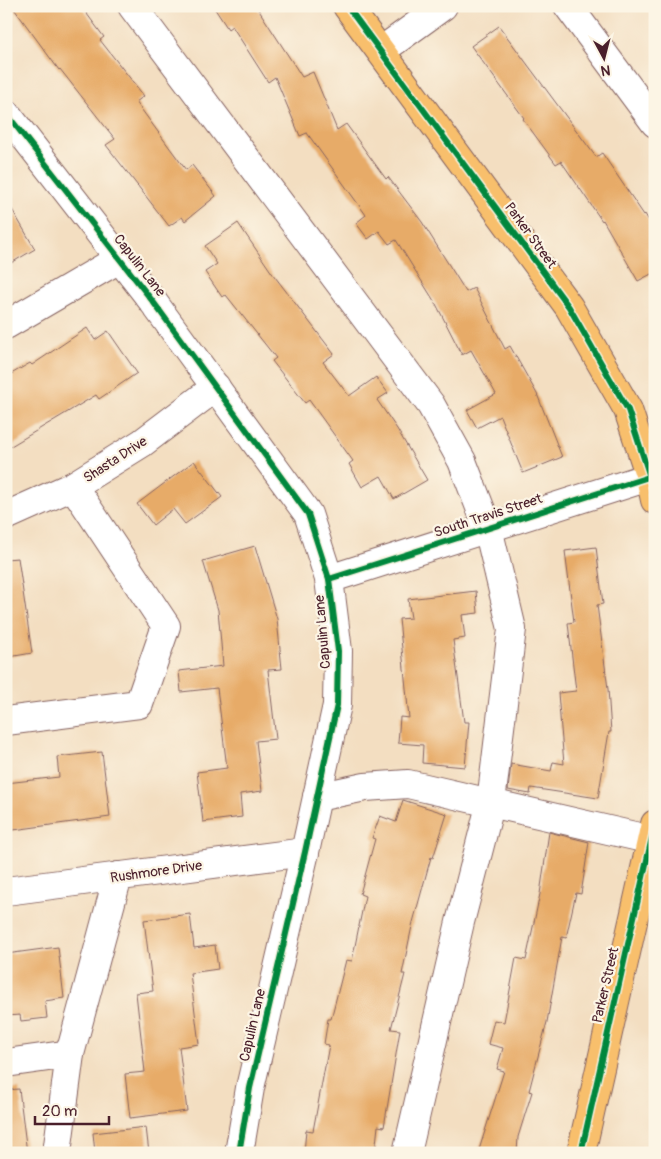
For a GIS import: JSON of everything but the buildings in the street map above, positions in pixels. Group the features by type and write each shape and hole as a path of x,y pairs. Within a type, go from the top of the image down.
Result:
{"main road":[{"name":"Parker Street","path":"347,6 569,307 628,410 653,484"},
{"name":"Parker Street","path":"581,1153 654,835"}],"street":[{"path":"132,6 431,405 462,462 488,528 512,629 491,802 460,922 407,1153"},
{"path":"380,51 443,6"},
{"path":"568,6 652,111"},
{"name":"Capulin Lane","path":"9,121 119,259 216,387 308,514 329,578 338,651 337,705 250,1088 239,1153"},
{"path":"6,325 119,259"},
{"name":"Shasta Drive","path":"6,516 73,486 142,443 216,387"},
{"name":"South Travis Street","path":"329,578 488,528 653,484"},
{"path":"6,722 139,704 166,626 73,486"},
{"path":"317,797 365,787 408,784 654,835"},
{"name":"Rushmore Drive","path":"6,891 305,852"},
{"path":"57,1153 70,1054 118,876"},
{"path":"6,1063 70,1054"}],"cycle path":[{"path":"347,6 569,307 628,410 650,477 655,500"},
{"path":"6,113 154,303 308,514 329,579 338,651 337,705 250,1088 239,1153"},
{"path":"329,579 655,475"},
{"path":"581,1153 655,824"}]}
